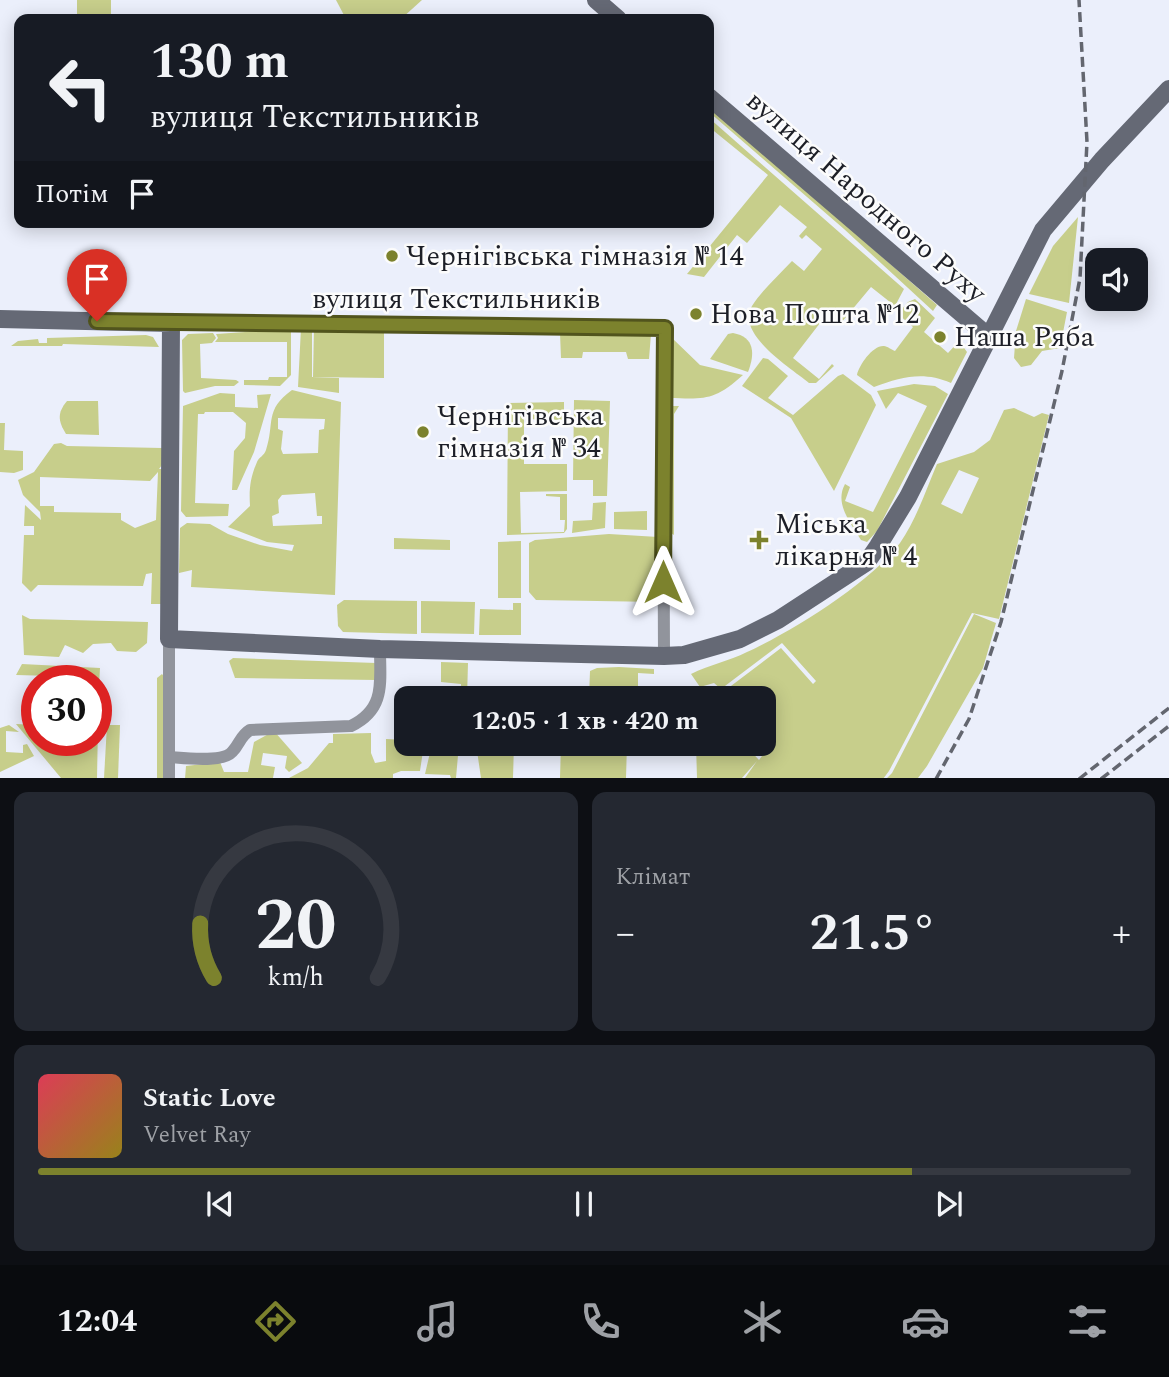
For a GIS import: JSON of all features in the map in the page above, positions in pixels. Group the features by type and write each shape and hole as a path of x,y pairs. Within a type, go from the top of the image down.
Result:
{"street":[{"path":"596,0 612,14"},
{"path":"169,639 380,649 664,656 684,655 740,639 778,620 867,562 908,497 1043,230 1102,160 1169,89"},
{"name":"вулиця Народного Руху","path":"714,101 989,338"},
{"name":"вулиця Текстильників","path":"0,319 665,328 664,656"},
{"path":"169,778 171,323"},
{"path":"169,757 221,758 231,754 242,735 250,730 352,726 364,720 377,705 380,649"}],"green space":[{"path":"77,0 111,0 111,14 77,14"},
{"path":"336,0 422,0 407,14 343,14"},
{"path":"714,109 937,305 933,311 844,229 714,116"},
{"path":"714,122 904,289 895,306 871,287 841,323 827,314 793,358 819,379 832,364 834,366 816,383 809,383 767,349 751,328 749,317 756,300 792,261 804,271 822,249 806,235 802,239 799,236 807,227 780,205 747,243 737,235 704,277 687,274 768,175 714,131"},
{"path":"1078,217 1069,303 1029,294 1053,246"},
{"path":"915,299 935,318 924,332 948,353 959,341 967,352 951,383 922,376 894,380 874,387 857,375 858,371 875,349 884,346 895,351 913,327 898,314 908,302"},
{"path":"1026,299 1067,312 1060,348 1042,351 1031,365 1021,367 1014,358 1016,331"},
{"path":"301,328 312,329 312,377 339,378 339,393 298,387"},
{"path":"314,328 384,329 384,378 313,377"},
{"path":"291,329 291,375 280,386 244,385 244,380 287,377 287,342 215,342 218,338 216,334"},
{"path":"213,333 216,338 212,343 200,344 201,378 239,382 234,386 215,386 185,393 182,340 188,334"},
{"path":"560,333 651,334 649,359 628,359 626,352 583,352 582,358 561,358"},
{"path":"728,334 746,338 751,347 752,359 748,372 710,359"},
{"path":"153,337 159,347 63,344 11,346 18,341 38,339 39,343 47,343 47,338"},
{"path":"672,338 700,365 743,375 724,390 709,397 669,398 668,339"},
{"path":"763,358 768,359 788,376 768,398 793,415 843,374 871,395 876,405 834,491 791,418 742,386"},
{"path":"914,384 935,386 948,394 877,531 867,542 861,540 845,513 842,491 845,484 850,487 845,501 873,512 927,406 898,393 886,409 877,391"},
{"path":"292,390 341,402 335,595 191,587 192,570 179,573 180,528 187,523 210,524 228,534 260,545 292,551 294,545 267,542 228,527 250,506 253,473 266,450 272,417 283,397","holes":["278,418 325,419 324,429 319,430 318,453 283,454 283,431 278,429","315,493 317,516 322,516 322,524 273,526 272,516 279,513 278,500 282,495"]},
{"path":"220,393 235,394 235,407 258,408 257,395 271,394 254,452 237,490 232,490 234,451 245,438 246,423 233,412 198,414 195,503 229,504 228,516 186,517 181,511 183,406"},
{"path":"574,400 610,401 607,496 593,496 593,480 573,480"},
{"path":"67,401 98,401 99,435 66,434 60,417 61,409"},
{"path":"564,402 564,420 524,419 524,464 567,464 567,491 520,492 521,533 564,532 565,520 560,520 560,497 546,494 567,494 567,529 564,533 507,535 508,403"},
{"path":"669,406 679,406 674,414 674,535 668,531"},
{"path":"1014,408 1034,417 1042,413 1049,415 999,619 972,613 884,778 745,778 757,761 742,778 697,778 696,756 755,756 759,760 762,756 776,756 776,686 731,686 781,648 813,684 816,681 782,643 725,686 714,683 699,686 691,674 766,643 851,590 900,543 937,464 974,452 990,440 1004,410","holes":["959,470 979,478 962,514 941,504"]},
{"path":"0,423 5,423 4,450 23,451 23,470 14,473 0,472"},
{"path":"54,444 162,448 162,465 159,469 164,469 161,604 151,604 152,573 146,574 143,586 38,585 31,592 22,583 24,535 34,535 34,526 24,526 25,505 41,520 40,512 23,495 18,480 34,472","holes":["158,472 156,520 135,528 121,520 121,513 54,512 54,506 40,506 40,477 150,481"]},
{"path":"606,502 605,528 572,533 573,521 592,520 593,503"},
{"path":"647,511 647,530 614,529 614,512"},
{"path":"609,534 658,537 658,602 536,600 529,592 529,543 535,540"},
{"path":"394,538 450,540 450,550 394,549"},
{"path":"521,541 521,598 498,598 498,542"},
{"path":"344,600 417,601 417,634 343,632 338,626 337,605"},
{"path":"421,601 475,602 474,634 421,633"},
{"path":"513,603 521,603 521,635 479,635 480,609 513,610"},
{"path":"974,614 996,623 983,668 918,778 887,778 892,773"},
{"path":"22,615 30,619 148,622 147,643 136,652 117,651 111,643 93,644 83,653 65,645 59,657 24,655"},
{"path":"233,658 376,663 376,680 235,678 229,661"},
{"path":"441,662 468,663 467,686 441,682"},
{"path":"597,668 654,669 654,674 638,673 638,686 589,686 590,671"},
{"path":"162,674 165,678 165,778 157,778 157,678"},
{"path":"9,725 19,732 6,731 6,752 34,756 0,772 0,728"},
{"path":"112,725 120,725 118,778 104,778 105,756 112,756"},
{"path":"274,731 302,763 289,772 285,768 287,756 263,753 261,765 275,767 273,778 185,778 186,766 220,762 224,772 248,772 254,742"},
{"path":"371,733 371,753 375,763 386,761 386,739 394,739 394,756 422,756 420,771 401,771 393,774 393,778 289,778 308,768 329,743 333,743 333,734"},
{"path":"43,756 97,756 97,778 61,778"},
{"path":"429,756 458,756 456,778 451,778 450,775 425,774"},
{"path":"478,756 514,756 513,778 481,778"},
{"path":"561,756 627,756 626,778 560,778"}],"railway":[{"path":"937,778 969,719 1001,622 1062,371 1080,278 1087,142 1079,0"},
{"path":"1080,778 1169,708"},
{"path":"1102,778 1169,726"}],"place":[{"name":"Чернігівська гімназія № 14","path":"392,256"},
{"name":"Нова Пошта №12","path":"696,314"},
{"name":"Наша Ряба","path":"940,337"},
{"name":"Чернігівська гімназія № 34","path":"423,432"},
{"name":"Міська лікарня № 4","path":"759,540"}],"route":[{"path":"97,321 665,328 663,582"}]}
